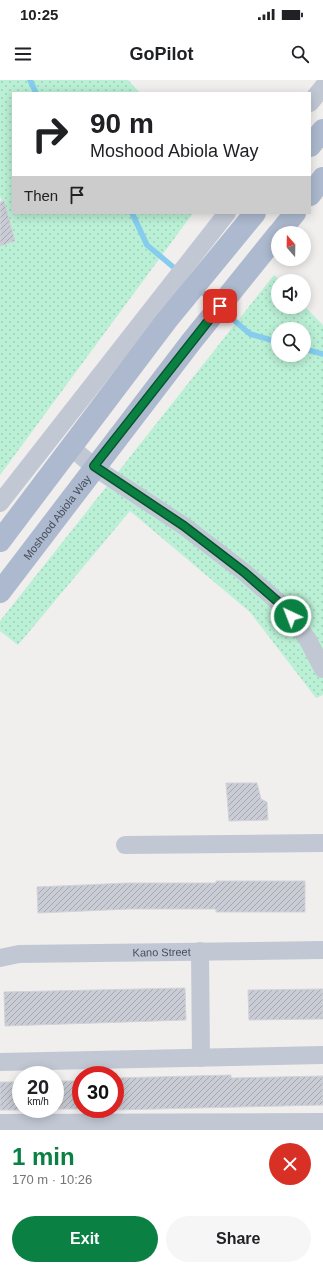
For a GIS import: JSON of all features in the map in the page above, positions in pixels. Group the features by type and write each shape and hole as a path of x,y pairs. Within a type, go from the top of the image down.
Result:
{"main road":[{"path":"311,145 323,130"},
{"path":"311,194 323,178"},
{"path":"0,541 167,320 254,214"},
{"name":"Moshood Abiola Way","path":"285,226 294,214"},
{"name":"Moshood Abiola Way","path":"0,592 94,466 191,342 271,244"}],"street":[{"path":"311,103 323,87"},
{"path":"0,503 226,214"},
{"path":"70,447 94,466 184,526 244,572 284,607 308,640 323,669"},
{"path":"125,845 323,843"},
{"name":"Kano Street","path":"0,958 19,954 323,950"},
{"path":"200,951 201,1058"},
{"path":"0,1062 323,1055"},
{"path":"0,1124 323,1122"}],"green space":[{"path":"0,80 128,80 139,92 12,92 12,214 192,214 0,475 0,245 11,237 0,196"},
{"path":"271,279 271,314 311,313 323,325 323,695 316,698 250,612 130,511 18,645 0,631 0,621"}],"building":[{"path":"4,201 15,241 0,246 0,202"},
{"path":"226,783 257,783 261,799 267,802 268,820 229,821"},
{"path":"216,881 305,881 305,912 216,912 216,909 129,909 38,913 37,887 128,883 216,883"},
{"path":"185,988 186,1020 5,1026 4,992"},
{"path":"323,989 323,1019 249,1020 248,990"},
{"path":"231,1075 231,1078 323,1076 323,1105 124,1110 124,1078"},
{"path":"64,1081 72,1081 72,1109 64,1109"},
{"path":"0,1082 12,1082 12,1110 0,1110"}],"waterway":[{"path":"30,80 36,92"},
{"path":"132,214 147,245 178,271"},
{"path":"198,289 216,304"},
{"path":"222,310 250,334 271,340"},
{"path":"311,351 323,354"}],"route":[{"path":"220,306 94,466 184,526 244,572 284,607 291,616"}]}
